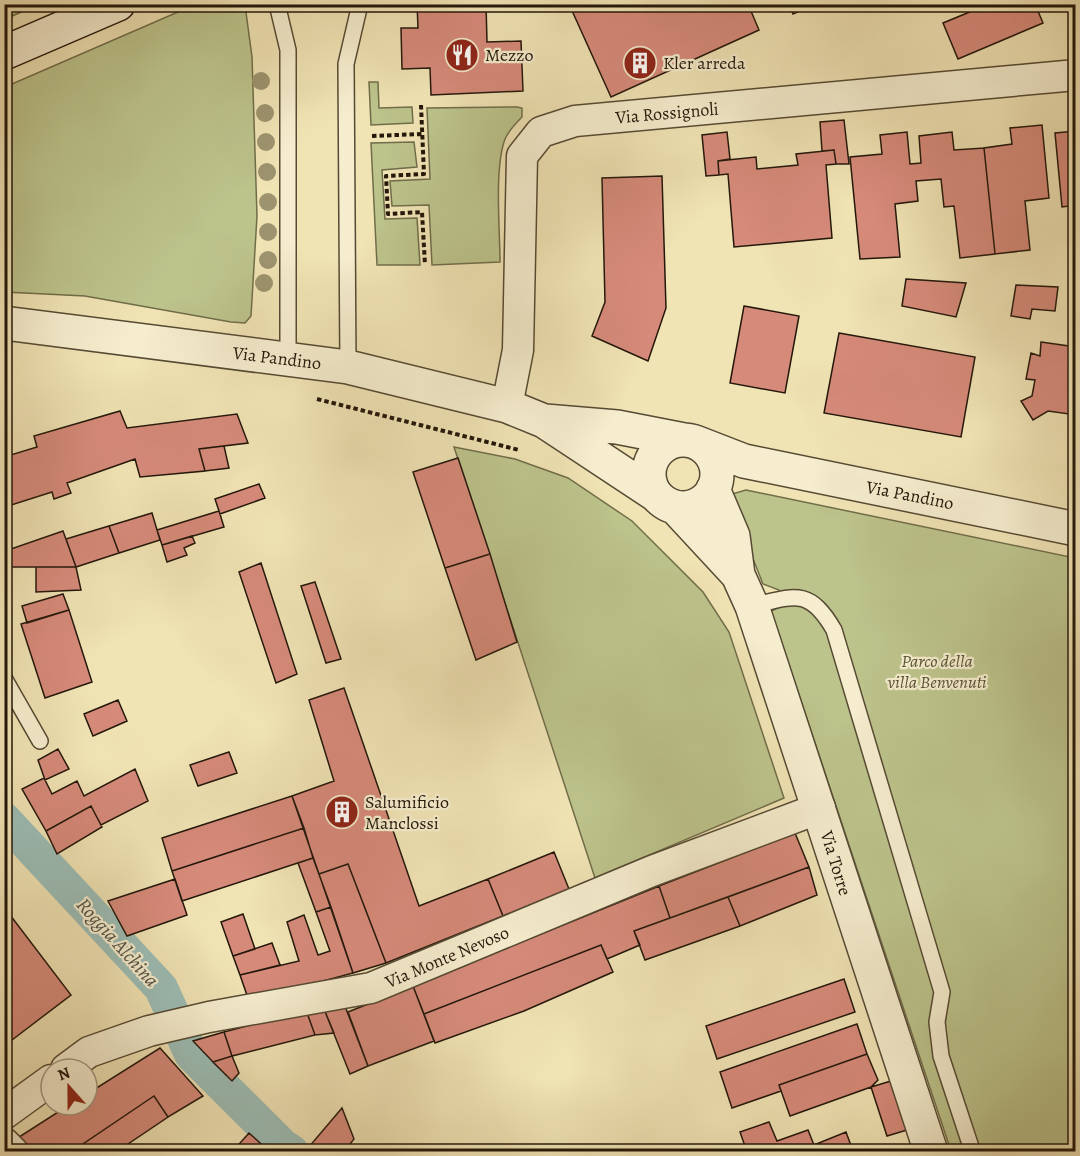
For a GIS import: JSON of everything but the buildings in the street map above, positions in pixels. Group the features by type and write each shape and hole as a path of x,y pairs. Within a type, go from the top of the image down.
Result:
{"street":[{"path":"4,53 118,4"},
{"name":"Via Rossignoli","path":"507,406 518,350 522,156 541,132 575,121 1076,75"},
{"name":"Via Pandino","path":"4,323 348,367 507,406 544,421 665,501"},
{"name":"Via Pandino","path":"544,421 617,427 690,441 744,461 1076,529"},
{"path":"715,484 712,456 690,441 663,446 650,464 650,485 665,501 697,505 715,484 744,461"},
{"name":"Via Torre","path":"715,484 733,536 738,575 752,606 820,808 834,860 931,1152"},
{"name":"Via Torre","path":"665,501 738,575"},
{"name":"Via Monte Nevoso","path":"82,1057 89,1052 149,1031 209,1017 370,988 652,871 820,808"},
{"path":"4,1114 39,1089"},
{"path":"4,1143 13,1152"}],"lane":[{"path":"277,4 288,50 288,359"},
{"path":"348,367 346,64 360,4"},
{"path":"752,606 795,596 817,606 834,630 942,992 937,1022 941,1056 972,1150"},
{"path":"4,678 40,741"}],"path":[{"path":"421,105 424,174 386,176 388,214 422,212 425,265"},
{"path":"346,137 422,134"},
{"path":"308,397 527,453"}],"green space":[{"path":"5,4 38,4 38,5 5,19"},
{"path":"194,5 245,5 252,57 257,216 251,316 245,323 231,322 85,296 5,292 5,87"},
{"path":"369,82 378,82 379,108 412,107 413,123 371,125"},
{"path":"427,108 522,108 522,117 505,139 500,166 498,199 500,262 432,265 429,205 392,206 390,181 430,179"},
{"path":"414,142 417,167 382,170 385,219 417,218 420,265 377,265 371,143"},
{"path":"454,447 515,459 568,478 632,521 703,592 729,632 784,798 595,878"},
{"name":"Parco della villa Benvenuti","path":"746,490 1075,558 1075,1151 951,1151 771,611 785,605 779,590 763,584 731,503 732,494"}],"waterway":[{"name":"Roggia Alchina","path":"4,819 161,988 191,1054 283,1146 292,1152"}],"place":[{"name":"Mezzo","path":"462,55"},
{"name":"Kler arreda","path":"640,63"},
{"name":"Salumificio Manclossi","path":"342,812"}]}
